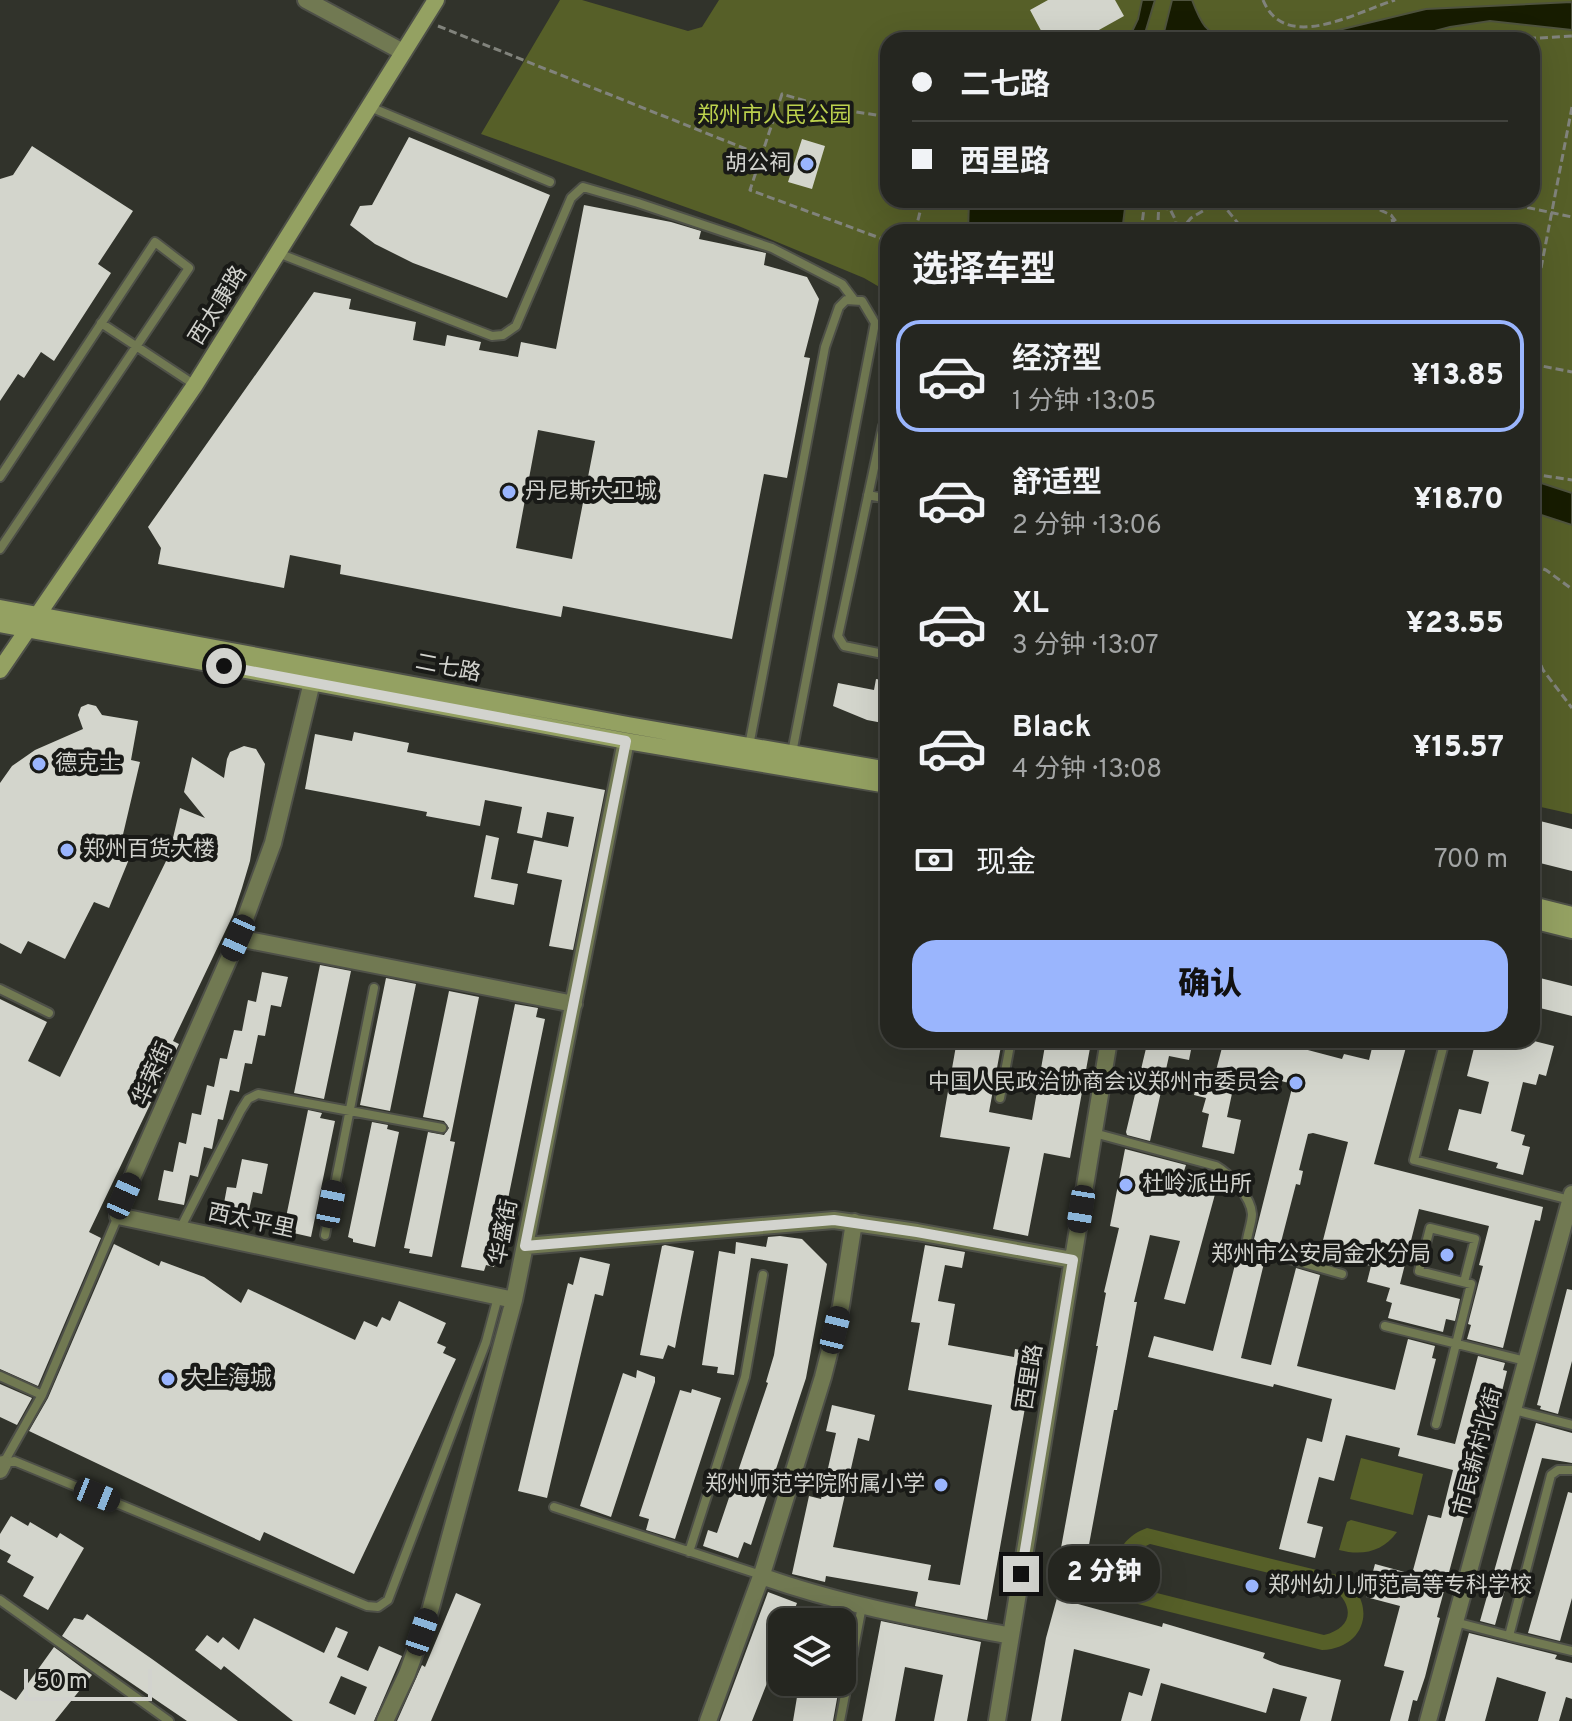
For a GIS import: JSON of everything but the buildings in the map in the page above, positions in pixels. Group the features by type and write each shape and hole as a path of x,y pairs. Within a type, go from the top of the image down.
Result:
{"main road":[{"name":"西太康路","path":"0,670 195,385 436,0"},
{"name":"二七路","path":"0,608 880,769"},
{"name":"二七路","path":"0,624 626,741 880,784"},
{"path":"1540,907 1572,915"},
{"path":"1540,922 1572,930"}],"street":[{"path":"306,0 403,52"},
{"name":"华荣街","path":"118,1216 124,1196 238,938 273,843 312,682"},
{"name":"华盛街","path":"385,1721 407,1674 430,1611 506,1299 525,1246 626,741"},
{"path":"238,938 574,1004"},
{"name":"西里路","path":"997,1721 1108,1048"},
{"name":"市民新村北街","path":"1428,1721 1571,1197"},
{"name":"西太平里","path":"118,1216 506,1299"},
{"path":"525,1246 834,1220 1073,1260"},
{"path":"708,1721 761,1576 823,1377 841,1306 854,1222"},
{"path":"761,1576 805,1592 862,1606 1011,1636"}],"lane":[{"path":"369,107 550,182"},
{"path":"278,253 492,336 503,335 516,326 571,198 583,187 772,248 842,284 854,300"},
{"path":"0,477 155,242 189,268 0,549"},
{"path":"749,746 825,347 839,307 846,300 862,301 875,323 792,753"},
{"path":"101,323 195,385"},
{"path":"880,440 838,636 844,646 880,653"},
{"path":"868,495 880,497"},
{"path":"325,1235 374,988"},
{"path":"0,989 49,1013"},
{"path":"1000,1098 1009,1048"},
{"path":"1443,1048 1414,1160 1571,1197"},
{"path":"180,1229 248,1099 258,1094 442,1128"},
{"path":"1094,1133 1225,1171 1249,1202 1252,1215 1247,1240 1251,1248 1342,1274"},
{"name":"华荣街","path":"1,1466 42,1395 118,1216"},
{"path":"1436,1424 1471,1284 1419,1271 1430,1228 1475,1239 1464,1282"},
{"path":"689,1552 745,1377 763,1275"},
{"path":"1,1466 14,1461 367,1606 378,1607 388,1600 486,1342 506,1299"},
{"path":"1385,1326 1527,1361"},
{"path":"0,1376 42,1395"},
{"path":"1514,1410 1572,1424"},
{"path":"1509,1636 1551,1475 1558,1470 1572,1470"},
{"path":"554,1507 761,1576"},
{"path":"0,1600 169,1721"},
{"path":"840,1721 862,1606"},
{"path":"1455,1622 1572,1651"}],"path":[{"path":"1263,0 1268,13 1282,24 1314,28 1395,0"},
{"path":"423,20 761,155"},
{"path":"1540,38 1572,36"},
{"path":"880,116 826,107 782,94 750,190 880,238"},
{"path":"1540,274 1572,107"},
{"path":"1159,224 1160,208 1170,209 1178,224"},
{"path":"1181,224 1207,208"},
{"path":"1226,208 1239,224"},
{"path":"1376,208 1391,215 1398,224"},
{"path":"1529,208 1572,217"},
{"path":"1391,215 1393,224"},
{"path":"1540,366 1572,372"},
{"path":"1540,475 1572,480"},
{"path":"1540,568 1572,589"},
{"path":"1540,663 1572,708"}],"green space":[{"name":"郑州市人民公园","path":"560,0 582,0 688,31 702,27 719,0 1572,0 1572,814 1540,807 1540,224 880,224 880,287 736,225 481,134"},
{"path":"1361,1458 1423,1474 1413,1515 1350,1499"},
{"path":"1351,1520 1397,1532 1385,1544 1371,1551 1356,1553 1339,1550 1347,1522"},
{"path":"1147,1528 1337,1575 1359,1595 1363,1620 1359,1631 1338,1647 1322,1650 1134,1603 1119,1583 1116,1561 1126,1541","holes":["1150,1544 1334,1589 1346,1603 1347,1616 1340,1628 1324,1635 1141,1589 1132,1564 1138,1553"]}],"shaded area":[{"path":"1142,0 1155,0 1145,32 1132,32"},
{"path":"1172,0 1192,0 1198,15 1211,32 1164,32"},
{"path":"1572,2 1572,30 1490,21 1431,32 1330,32 1426,9"},
{"path":"969,208 1125,208 1123,224 968,224"},
{"path":"1540,483 1572,493 1572,525 1540,515"}],"place":[{"name":"胡公祠","path":"807,164"},
{"name":"丹尼斯·大卫城","path":"509,492"},
{"name":"德克士","path":"39,764"},
{"name":"郑州百货大楼","path":"67,850"},
{"name":"中国人民政治协商会议郑州市委员会","path":"1296,1083"},
{"name":"杜岭派出所","path":"1126,1185"},
{"name":"郑州市公安局金水分局","path":"1447,1255"},
{"name":"大上海城","path":"168,1379"},
{"name":"郑州师范学院附属小学","path":"941,1485"},
{"name":"郑州幼儿师范高等专科学校","path":"1252,1586"}],"route":[{"path":"224,666 626,741 525,1246 834,1220 1073,1260 1021,1574"}]}
